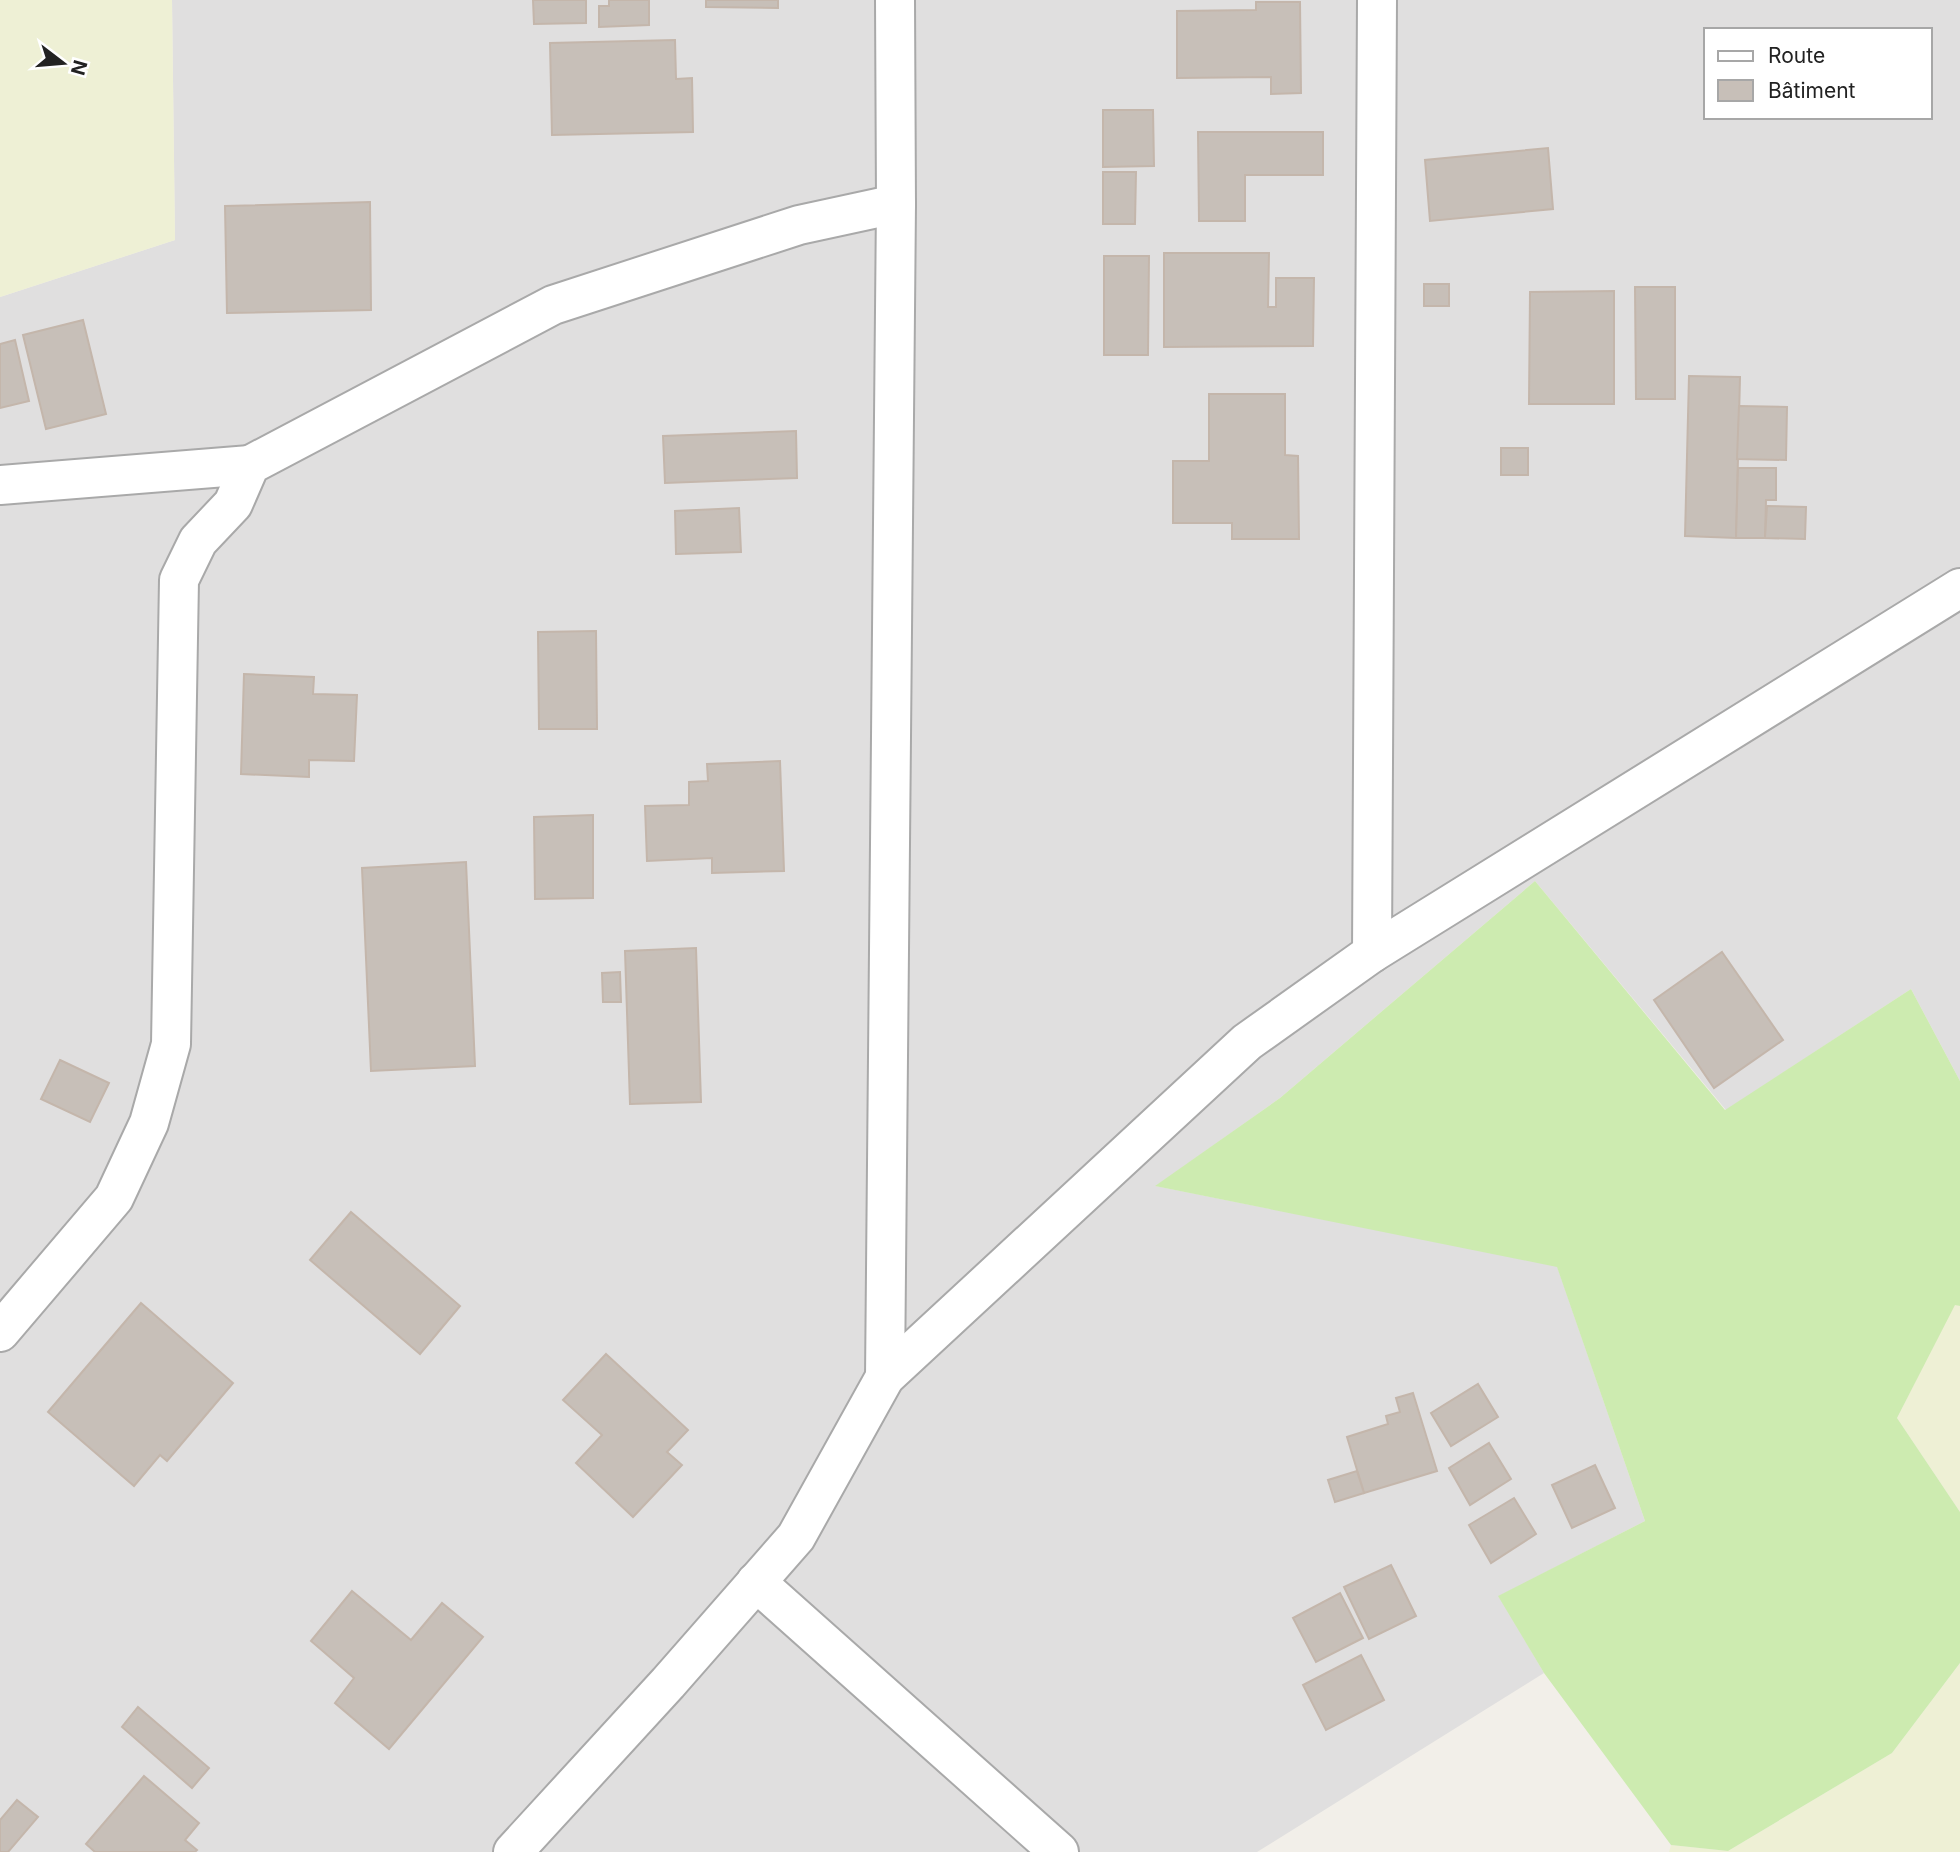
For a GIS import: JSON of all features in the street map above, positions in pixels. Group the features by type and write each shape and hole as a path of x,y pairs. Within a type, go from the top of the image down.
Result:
{"street":[{"path":"885,1377 896,204 895,0"},
{"path":"1372,953 1377,0"},
{"path":"0,485 250,465 553,305 799,225 896,204"},
{"path":"0,1332 114,1198 149,1124 171,1044 179,580 198,541 233,504 250,465"},
{"path":"513,1852 668,1683 796,1537 885,1377 1247,1042 1372,953 1960,588"},
{"path":"756,1582 1059,1852"}],"shaded area":[{"path":"172,0 1960,0 1960,1081 1911,989 1726,1110 1535,881 1280,1098 1156,1186 1557,1266 1645,1521 1499,1596 1544,1673 1257,1852 0,1852 0,297 175,240"}],"green space":[{"path":"0,0 172,0 175,240 0,297"},
{"path":"1535,881 1725,1110 1911,989 1960,1081 1960,1306 1955,1305 1897,1418 1960,1512 1960,1663 1892,1753 1728,1851 1671,1845 1544,1673 1498,1596 1645,1521 1557,1267 1155,1186 1280,1098"},
{"path":"1955,1304 1960,1306 1960,1512 1897,1418"},
{"path":"1960,1663 1960,1852 1669,1852 1671,1845 1728,1851 1892,1753"}],"building":[{"path":"533,0 586,0 586,23 534,24"},
{"path":"609,0 649,0 649,25 599,27 599,6 609,6"},
{"path":"706,0 778,0 778,8 706,7"},
{"path":"1256,2 1300,2 1301,93 1271,94 1271,77 1177,78 1177,11 1256,10"},
{"path":"675,40 676,79 692,78 693,132 552,135 550,43"},
{"path":"1103,110 1153,110 1154,166 1103,167"},
{"path":"1198,132 1323,132 1323,175 1245,175 1245,221 1199,221"},
{"path":"1548,148 1553,209 1430,221 1425,160"},
{"path":"1103,172 1136,172 1135,224 1103,224"},
{"path":"370,202 371,310 227,313 225,206"},
{"path":"1164,253 1269,253 1268,307 1276,307 1276,278 1314,278 1313,346 1164,347"},
{"path":"1104,256 1149,256 1148,355 1104,355"},
{"path":"1424,284 1449,284 1449,306 1424,306"},
{"path":"1635,287 1675,287 1675,399 1636,399"},
{"path":"1614,291 1614,404 1529,404 1530,292"},
{"path":"83,320 106,414 46,429 23,335"},
{"path":"15,340 29,401 0,408 0,344"},
{"path":"1689,376 1740,377 1736,538 1685,536"},
{"path":"1209,394 1285,394 1285,455 1298,456 1299,539 1232,539 1232,523 1173,523 1173,461 1209,461"},
{"path":"1739,406 1787,407 1786,460 1737,459"},
{"path":"796,431 797,478 665,483 663,436"},
{"path":"1501,448 1528,448 1528,475 1501,475"},
{"path":"1738,468 1776,468 1776,500 1766,500 1765,538 1736,538"},
{"path":"1767,506 1806,507 1805,539 1765,538"},
{"path":"739,508 741,552 676,554 675,511"},
{"path":"596,631 597,729 539,729 538,632"},
{"path":"244,674 314,677 313,694 357,695 354,761 309,760 309,777 241,774"},
{"path":"780,761 784,871 712,873 712,858 647,861 645,806 689,805 689,782 708,781 707,764"},
{"path":"593,815 593,898 535,899 534,817"},
{"path":"466,862 475,1066 371,1071 362,868"},
{"path":"696,948 701,1102 630,1104 625,951"},
{"path":"1722,952 1783,1040 1714,1088 1654,1000"},
{"path":"620,972 621,1002 603,1002 602,973"},
{"path":"60,1060 109,1083 90,1122 41,1099"},
{"path":"351,1212 460,1306 420,1354 310,1260"},
{"path":"141,1303 233,1383 167,1461 160,1455 134,1486 48,1412"},
{"path":"606,1354 688,1430 667,1452 682,1465 633,1517 576,1463 602,1435 563,1400"},
{"path":"1478,1384 1498,1417 1451,1446 1431,1413"},
{"path":"1413,1393 1437,1471 1364,1493 1347,1437 1388,1424 1386,1416 1400,1412 1396,1398"},
{"path":"1489,1443 1511,1479 1470,1505 1449,1468"},
{"path":"1595,1465 1615,1508 1572,1528 1552,1485"},
{"path":"1357,1471 1364,1493 1335,1502 1328,1480"},
{"path":"1514,1498 1536,1534 1491,1563 1469,1525"},
{"path":"1391,1565 1416,1616 1369,1639 1344,1587"},
{"path":"352,1591 411,1640 442,1603 483,1637 389,1749 335,1703 354,1678 311,1641"},
{"path":"1340,1593 1363,1638 1316,1662 1293,1618"},
{"path":"1361,1655 1384,1700 1326,1730 1303,1685"},
{"path":"138,1707 209,1768 192,1788 122,1727"},
{"path":"144,1776 199,1823 185,1840 197,1850 195,1852 95,1852 86,1844"},
{"path":"17,1800 38,1817 8,1852 0,1852 0,1820"}]}
